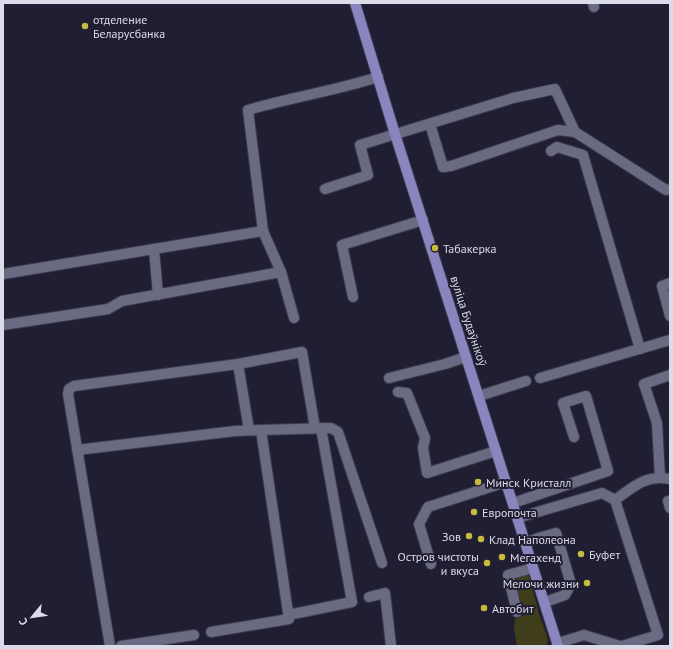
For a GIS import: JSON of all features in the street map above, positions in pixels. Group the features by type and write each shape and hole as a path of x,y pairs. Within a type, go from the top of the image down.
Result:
{"main road":[{"name":"вуліца Будаўнікоў","path":"355,3 395,134 558,645"}],"lane":[{"path":"294,318 281,272 263,231 248,110 275,102 360,83 378,77"},
{"path":"325,189 368,175 360,145 513,98 555,89 575,132"},
{"path":"430,124 443,167 451,166 558,130 575,132 666,190 670,189"},
{"path":"551,150 557,147 583,155 640,349"},
{"path":"353,297 342,245 423,220"},
{"path":"3,274 263,231"},
{"path":"154,249 158,295"},
{"path":"3,325 108,309 122,301 281,272"},
{"path":"670,283 662,286 670,316"},
{"path":"540,378 670,340"},
{"path":"110,646 68,394 69,389 74,386 238,364 302,352 352,602 288,615"},
{"path":"389,378 466,357"},
{"path":"238,364 249,430"},
{"path":"615,500 643,480 665,478 657,423 644,384 670,375"},
{"path":"479,396 526,381"},
{"path":"398,392 407,393 425,438 423,448 427,473 496,451"},
{"path":"513,503 608,471 586,396 563,403 574,437"},
{"path":"77,450 249,430 331,428 338,432 382,563"},
{"path":"211,632 289,619 261,430"},
{"path":"431,564 418,524 428,507 506,482"},
{"path":"517,518 602,493 615,500 658,635 621,646 584,635 558,645"},
{"path":"526,544 538,538 556,534 571,584 565,595 545,602"},
{"path":"517,612 508,575 533,568"},
{"path":"369,597 385,593 391,646"},
{"path":"122,646 194,635"}],"shaded area":[{"path":"525,574 529,576 539,614 547,636 548,642 546,646 517,646 514,629 515,619 525,615 516,586 517,577"}],"place":[{"name":"отделение Беларусбанка","path":"85,26"},
{"name":"Табакерка","path":"435,248"},
{"name":"Минск Кристалл","path":"478,482"},
{"name":"Европочта","path":"474,512"},
{"name":"Зов","path":"469,536"},
{"name":"Клад Наполеона","path":"481,539"},
{"name":"Буфет","path":"581,554"},
{"name":"Мегахенд","path":"502,557"},
{"name":"Остров чистоты и вкуса","path":"487,563"},
{"name":"Мелочи жизни","path":"587,583"},
{"name":"Автобит","path":"484,608"}]}
